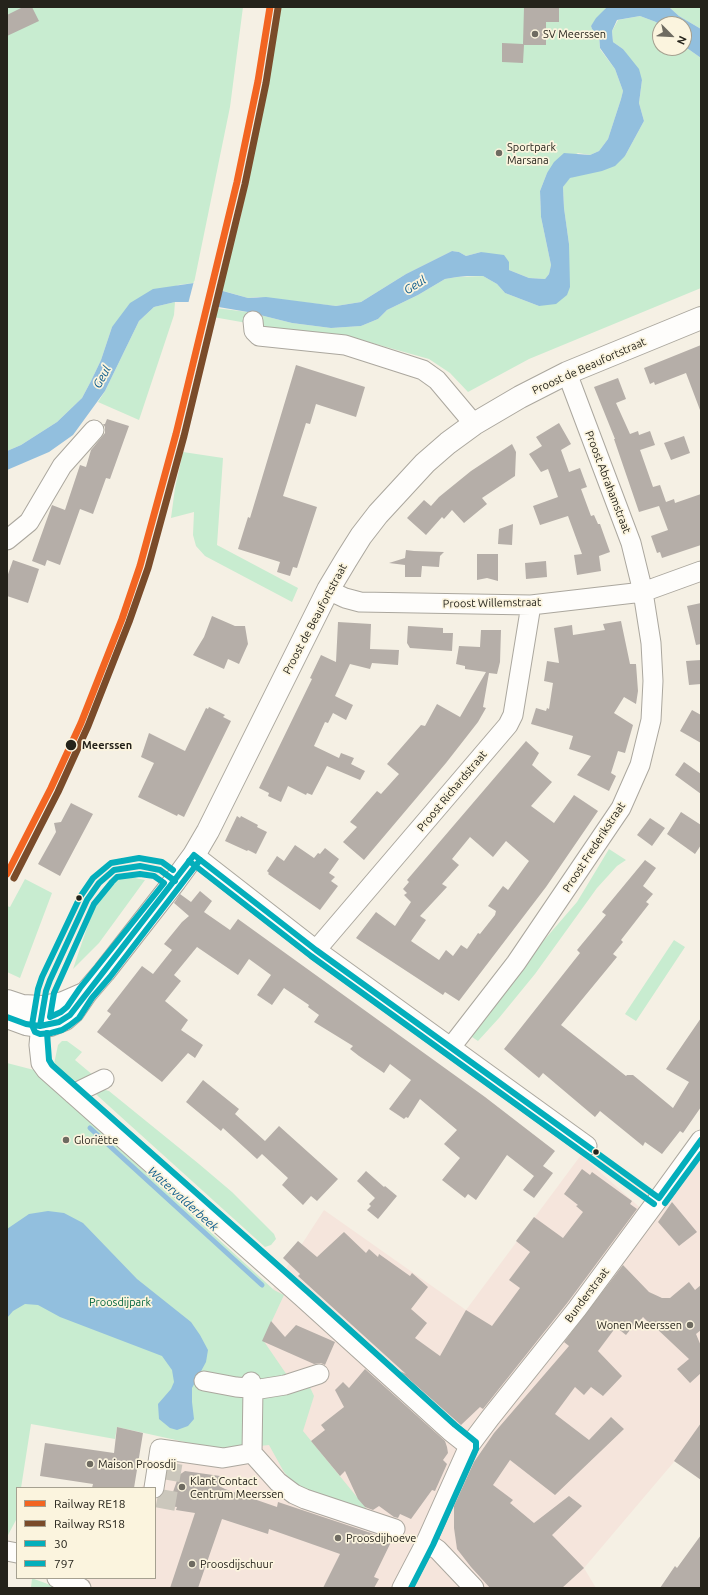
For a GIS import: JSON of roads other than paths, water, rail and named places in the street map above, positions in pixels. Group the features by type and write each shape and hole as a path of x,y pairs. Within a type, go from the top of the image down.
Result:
{"street":[{"name":"Proost de Beaufortstraat","path":"41,1016 50,1025 66,1019 73,1012 86,993 194,855 208,832 328,590 361,536 396,493 425,463 448,443 474,424 520,397 567,373 701,318"},
{"path":"253,321 254,331 259,336 345,345 423,370 437,380 474,424"},
{"name":"Proost Abrahamstraat","path":"567,373 631,543 642,592"},
{"path":"7,540 29,522 62,466 94,430"},
{"name":"Proost Willemstraat","path":"328,590 344,598 360,602 531,605 642,592 701,571"},
{"name":"Proost Frederikstraat","path":"451,1047 516,964 621,808 640,765 651,720 653,680 651,643 642,592"},
{"name":"Proost Richardstraat","path":"316,950 508,726 513,715 531,605"},
{"path":"194,855 316,950 587,1146"},
{"path":"7,1002 22,1006 41,1016"},
{"path":"7,1017 26,1024 41,1016"},
{"path":"41,1016 39,1045 42,1066 469,1446"},
{"path":"73,1094 104,1079"},
{"name":"Bunderstraat","path":"402,1588 426,1542 469,1446 577,1309 660,1198 701,1140"},
{"path":"204,1381 236,1387 285,1385 320,1374"},
{"path":"256,1385 252,1453 278,1482 294,1494 305,1499 395,1529"},
{"path":"154,1487 160,1449 223,1458 252,1453"},
{"path":"426,1542 438,1550 474,1588"},
{"path":"59,1579 77,1587"}],"water":[{"name":"Geul","path":"607,7 669,7 679,16 652,16 652,20 640,16 617,20 612,31 613,42 623,49 639,69 642,80 639,103 644,121 625,156 615,166 602,171 570,178 563,187 564,208 569,244 570,287 567,295 556,304 539,306 505,293 497,284 483,276 467,276 445,279 418,295 387,310 378,319 361,326 331,328 292,323 248,312 189,302 175,302 154,307 139,321 105,391 73,435 49,452 7,470 7,451 21,445 57,422 82,398 101,360 112,327 130,303 153,289 194,283 248,298 266,297 336,306 361,302 406,274 452,251 459,252 466,256 481,252 504,255 509,262 509,270 529,278 545,279 549,274 551,265 541,217 540,191 547,173 554,162 564,153 590,155 599,151 608,139 623,91 615,69 600,48 599,35 592,29 591,26 596,18"},
{"path":"692,24 701,29 701,58 692,52"},
{"path":"48,1211 64,1213 83,1223 137,1279 191,1322 200,1335 208,1350 206,1362 192,1388 194,1419 188,1426 177,1430 170,1428 159,1419 158,1404 171,1389 174,1382 172,1370 162,1356 60,1317 38,1305 25,1304 13,1311 7,1318 7,1229 29,1214"}],"waterway":[{"name":"Watervalderbeek","path":"90,1128 262,1285"}],"tunnel":[{"path":"165,1509 173,1463"}],"rail line":[{"name":"RE18","path":"7,874 51,788 81,723 122,619 140,566 176,434 237,182 258,81 270,7"},
{"name":"RS18","path":"14,878 58,792 88,726 129,622 148,568 184,436 245,184 266,83 278,8"}],"place":[{"name":"SV Meerssen","path":"535,34"},
{"name":"Sportpark Marsana","path":"499,153"},
{"name":"Meerssen","path":"71,745"},
{"name":"Gloriëtte","path":"66,1140"},
{"name":"Wonen Meerssen","path":"690,1325"},
{"name":"Maison Proosdij","path":"90,1464"},
{"name":"Klant Contact Centrum Meerssen","path":"182,1487"},
{"name":"Proosdijhoeve","path":"338,1538"},
{"name":"Proosdijschuur","path":"192,1564"}],"park label":[{"name":"Proosdijpark","path":"120,1302"}]}
